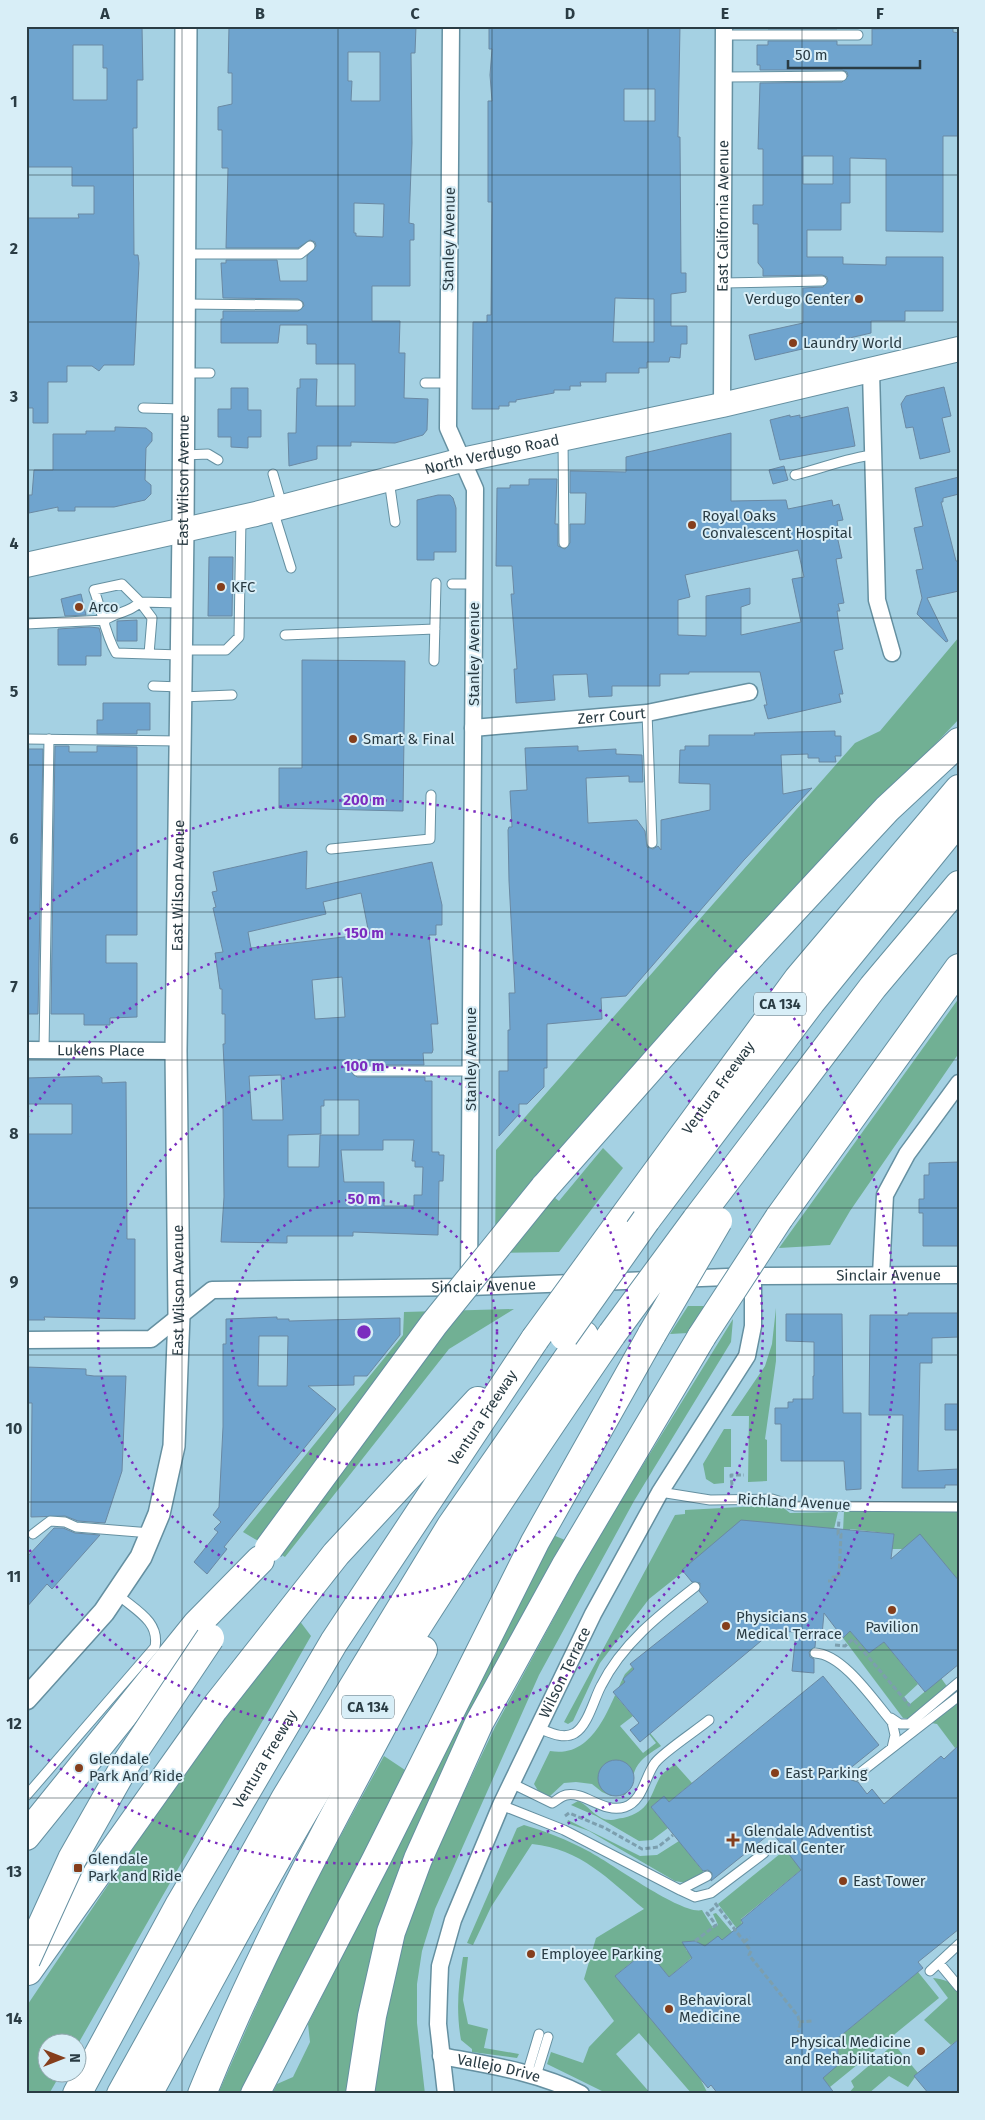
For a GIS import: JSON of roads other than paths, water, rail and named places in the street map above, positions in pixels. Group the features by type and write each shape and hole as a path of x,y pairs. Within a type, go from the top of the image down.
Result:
{"highway":[{"path":"26,1836 204,1631 265,1554 434,1324 544,1188 729,979 887,809 959,742"},
{"name":"Ventura Freeway","path":"77,2094 180,1904 334,1642 534,1339 798,979 959,789"},
{"path":"121,2094 285,1799 451,1526 574,1336 811,1002 959,820"},
{"path":"655,1220 959,842"},
{"name":"CA 134","path":"148,2094 220,1961 322,1781 524,1462 612,1334 707,1220 873,987 959,885"},
{"path":"360,2094 372,2016 391,1932 418,1859 475,1732 566,1567 702,1336 779,1218 959,968"},
{"path":"255,2094 376,1860 535,1542 652,1334 707,1220"},
{"path":"105,2094 141,2024 251,1829 371,1629 482,1456 574,1336"},
{"path":"26,1974 214,1709 336,1554 534,1339"},
{"path":"202,2094 233,2017 288,1902 524,1462"},
{"path":"26,1960 72,1859 126,1762 204,1631"}],"main road":[{"name":"North Verdugo Road","path":"26,565 241,517 462,460 722,406 959,349"}],"street":[{"name":"East Wilson Avenue","path":"26,1699 104,1612 141,1557 159,1514 174,1446 179,1315 176,1050 184,530 186,26"},
{"name":"Stanley Avenue","path":"451,26 448,428 475,489 469,1286"},
{"name":"East California Avenue","path":"722,406 724,31"},
{"path":"871,371 877,600 892,653"},
{"name":"Zerr Court","path":"473,728 647,713 748,692"},
{"name":"Lukens Place","path":"26,1050 176,1050"},
{"path":"882,1274 885,1195 907,1154 959,1083"},
{"name":"Sinclair Avenue","path":"26,1340 151,1339 212,1290 469,1286 753,1276 959,1274"},
{"name":"Wilson Terrace","path":"446,2094 438,2024 440,1966 453,1920 511,1783 593,1614 660,1492 747,1356 753,1326 753,1276"},
{"name":"Vallejo Drive","path":"441,2056 532,2075 557,2082 581,2094"}],"lane":[{"path":"724,31 858,35"},
{"path":"724,77 842,76"},
{"path":"185,254 300,254 310,246"},
{"path":"723,283 822,281"},
{"path":"184,304 298,304"},
{"path":"184,373 210,373"},
{"path":"426,383 448,383"},
{"path":"143,408 184,409"},
{"path":"563,439 564,543"},
{"path":"184,455 208,454 218,460"},
{"path":"795,475 850,461 859,456 873,455"},
{"path":"273,474 291,568"},
{"path":"389,479 394,522"},
{"path":"149,654 152,618 140,602 122,584 94,590 105,620 108,640 116,653 149,654 226,650 239,637 241,517"},
{"path":"434,661 436,583"},
{"path":"452,584 474,584"},
{"path":"26,624 105,620 115,613 134,609 140,602 182,602"},
{"path":"284,635 435,630"},
{"path":"153,686 181,692 232,695"},
{"path":"647,713 652,843"},
{"path":"26,739 180,741"},
{"path":"44,1050 49,739"},
{"path":"331,849 430,839 431,795"},
{"path":"357,1071 470,1071"},
{"name":"Richland Avenue","path":"660,1492 710,1500 772,1498 795,1506 959,1507"},
{"path":"33,1534 50,1521 65,1522 76,1527 151,1533"},
{"path":"538,1728 562,1736 575,1733 584,1721 601,1685 621,1654 654,1618 696,1587"},
{"path":"26,1796 155,1647 157,1636 153,1625 116,1594"},
{"path":"815,1653 822,1653 839,1661 892,1722 895,1735 892,1748"},
{"path":"886,1715 900,1724 909,1724 956,1685"},
{"path":"856,1776 959,1696"},
{"path":"511,1783 552,1803 566,1795 583,1797 597,1805 614,1808 627,1806 641,1792 655,1762 709,1720"},
{"path":"501,1805 552,1826 696,1897 711,1893 764,1853"},
{"path":"680,1890 707,1876"},
{"path":"930,1971 959,1944"},
{"path":"939,1963 959,1987"},
{"path":"532,2075 544,2035"}],"place":[{"name":"Verdugo Center","path":"859,299"},
{"name":"Laundry World","path":"793,343"},
{"name":"Royal Oaks Convalescent Hospital","path":"692,525"},
{"name":"KFC","path":"221,587"},
{"name":"Arco","path":"79,607"},
{"name":"Smart & Final","path":"353,739"},
{"name":"Pavilion","path":"892,1610"},
{"name":"Physicians Medical Terrace","path":"726,1626"},
{"name":"Glendale Park And Ride","path":"79,1768"},
{"name":"East Parking","path":"775,1773"},
{"name":"Glendale Adventist Medical Center","path":"733,1840"},
{"name":"Glendale Park and Ride","path":"78,1868"},
{"name":"East Tower","path":"843,1881"},
{"name":"Employee Parking","path":"531,1954"},
{"name":"Behavioral Medicine","path":"669,2009"},
{"name":"Physical Medicine and Rehabilitation","path":"921,2051"}]}
